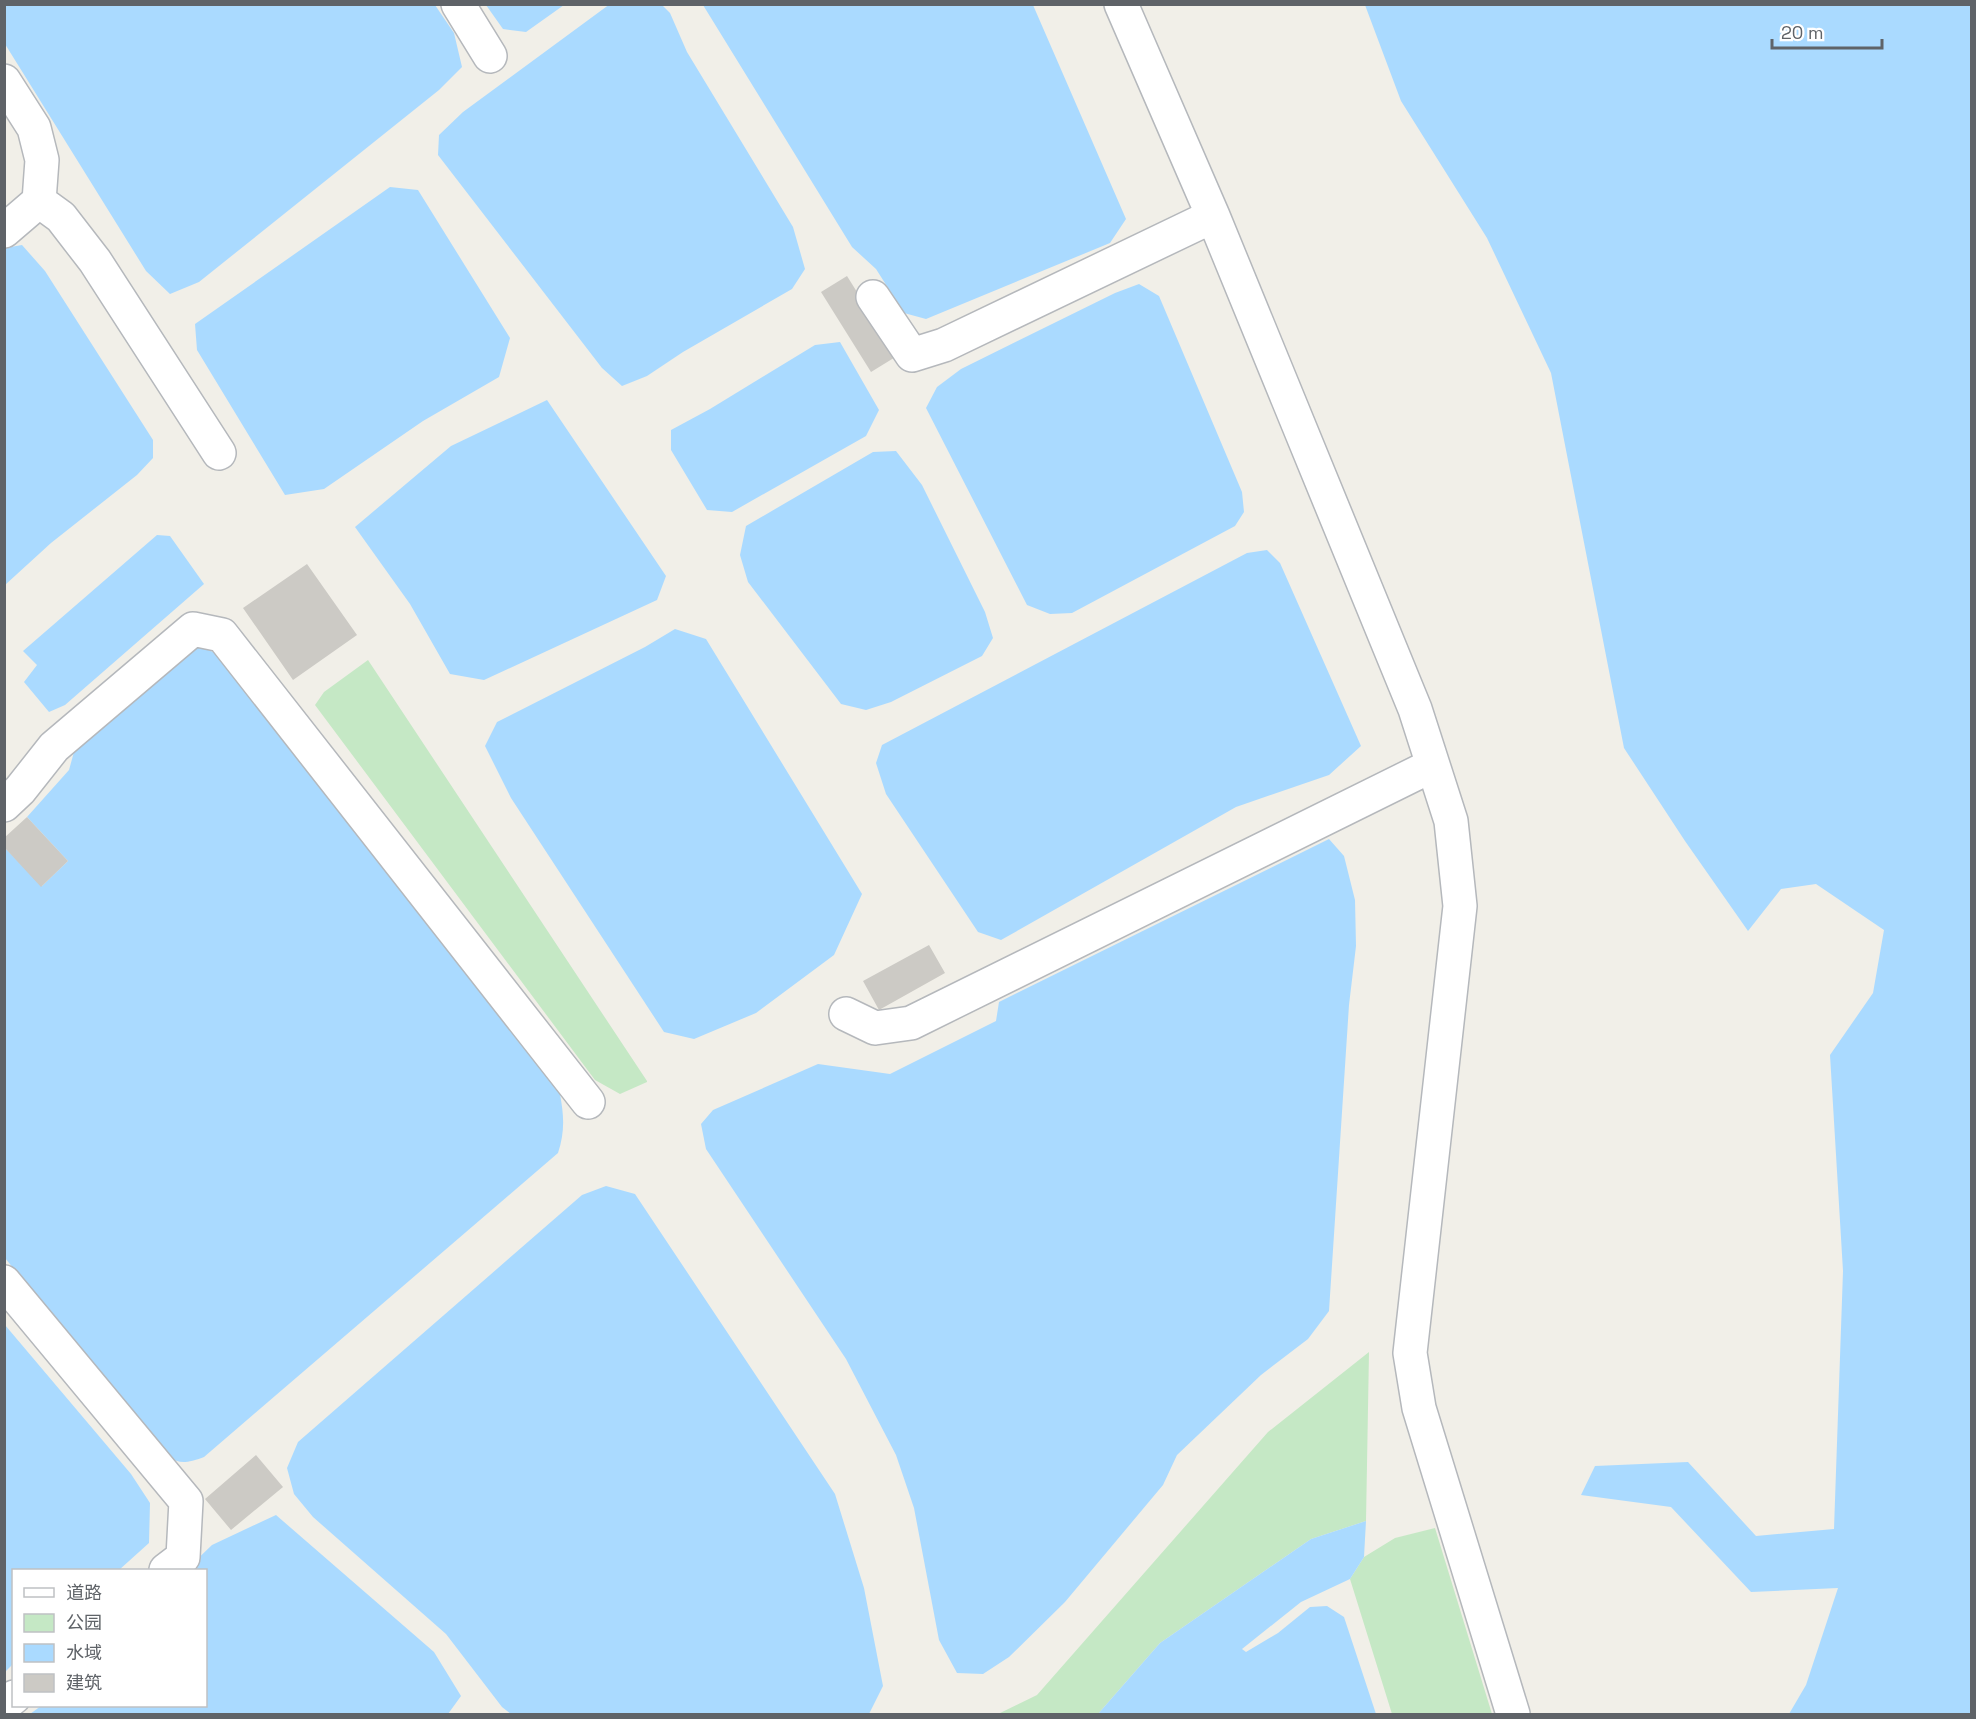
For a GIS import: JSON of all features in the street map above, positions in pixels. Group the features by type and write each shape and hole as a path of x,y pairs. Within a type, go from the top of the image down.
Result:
{"street":[{"path":"458,4 490,56"},
{"path":"1121,4 1213,216 1415,710 1451,821 1460,906 1410,1353 1419,1408 1513,1714"},
{"path":"4,81 33,128 42,160 39,201 4,231"},
{"path":"39,201 61,217 95,261 219,453"},
{"path":"873,297 912,356 944,345 1213,216"},
{"path":"4,805 20,790 54,747 193,629 222,635 588,1102"},
{"path":"846,1014 875,1028 911,1023 1433,765"},
{"path":"4,1282 186,1501 183,1557 167,1569"}],"green space":[{"path":"368,660 647,1082 620,1094 595,1080 315,705 324,692"},
{"path":"1369,1352 1366,1521 1311,1539 1160,1643 1098,1714 998,1714 1037,1695 1268,1432"},
{"path":"1435,1528 1492,1714 1392,1714 1350,1579 1364,1557 1395,1538"}],"water":[{"path":"5,4 435,5 454,33 462,67 439,90 199,282 170,294 146,271 5,44"},
{"path":"610,4 662,5 670,13 687,52 793,227 805,269 792,289 683,352 647,376 622,386 602,368 438,155 439,135 463,112"},
{"path":"486,5 564,5 526,32 503,29"},
{"path":"703,5 1033,5 1126,219 1110,243 926,319 904,313 876,269 852,247"},
{"path":"1365,5 1971,5 1971,1714 1789,1714 1806,1685 1838,1588 1751,1592 1671,1507 1581,1495 1595,1466 1688,1462 1756,1536 1834,1529 1843,1271 1830,1055 1873,993 1884,930 1816,884 1781,889 1748,931 1624,748 1551,373 1487,238 1401,101"},
{"path":"390,187 418,190 510,338 499,377 423,421 324,489 285,495 197,350 195,324"},
{"path":"22,245 45,271 153,440 153,458 137,475 51,543 5,585 5,248"},
{"path":"1139,284 1159,296 1242,492 1244,512 1235,526 1072,613 1050,614 1027,605 926,408 937,387 961,369 1115,293"},
{"path":"840,342 879,410 866,436 732,512 707,510 671,450 671,430 815,345"},
{"path":"547,400 666,576 657,600 484,680 450,674 410,604 355,527 451,446"},
{"path":"896,451 922,485 985,612 993,638 982,656 891,702 866,710 841,704 748,582 740,555 746,526 873,452"},
{"path":"157,535 170,536 204,584 65,705 49,712 24,682 37,665 23,651"},
{"path":"1267,550 1280,563 1361,746 1329,775 1236,807 1001,940 978,932 886,794 876,763 882,745 1247,553"},
{"path":"675,629 706,639 862,894 834,955 756,1013 694,1039 664,1032 511,798 485,746 497,722 645,647"},
{"path":"197,645 222,656 560,1094 563,1124 558,1153 204,1457 182,1462 167,1455 155,1443 5,1258 4,847 42,886 68,861 27,817 69,770 77,741"},
{"path":"1329,839 1344,856 1355,900 1356,946 1349,1005 1329,1311 1308,1339 1261,1375 1177,1455 1163,1485 1065,1602 1009,1657 983,1674 957,1673 939,1640 914,1508 896,1455 846,1359 706,1149 701,1124 713,1110 818,1064 890,1074 996,1021 999,1002"},
{"path":"606,1186 635,1194 835,1494 864,1588 883,1686 869,1714 511,1714 502,1707 446,1634 313,1517 294,1494 287,1468 298,1442 582,1195"},
{"path":"5,1325 131,1474 150,1503 149,1543 120,1569 12,1569 12,1665 5,1672"},
{"path":"276,1515 434,1652 461,1696 448,1714 30,1714 40,1707 207,1707 207,1569 187,1569 212,1545"},
{"path":"1366,1521 1364,1557 1350,1579 1301,1602 1242,1649 1246,1652 1278,1633 1310,1607 1327,1606 1344,1617 1376,1714 1098,1714 1160,1643 1311,1539"}],"building":[{"path":"847,276 897,356 871,372 821,292"},
{"path":"307,564 357,635 293,680 243,608"},
{"path":"27,817 68,861 41,887 4,847 4,838"},
{"path":"929,945 945,973 879,1010 863,981"},
{"path":"256,1455 283,1487 231,1530 205,1499"}]}
